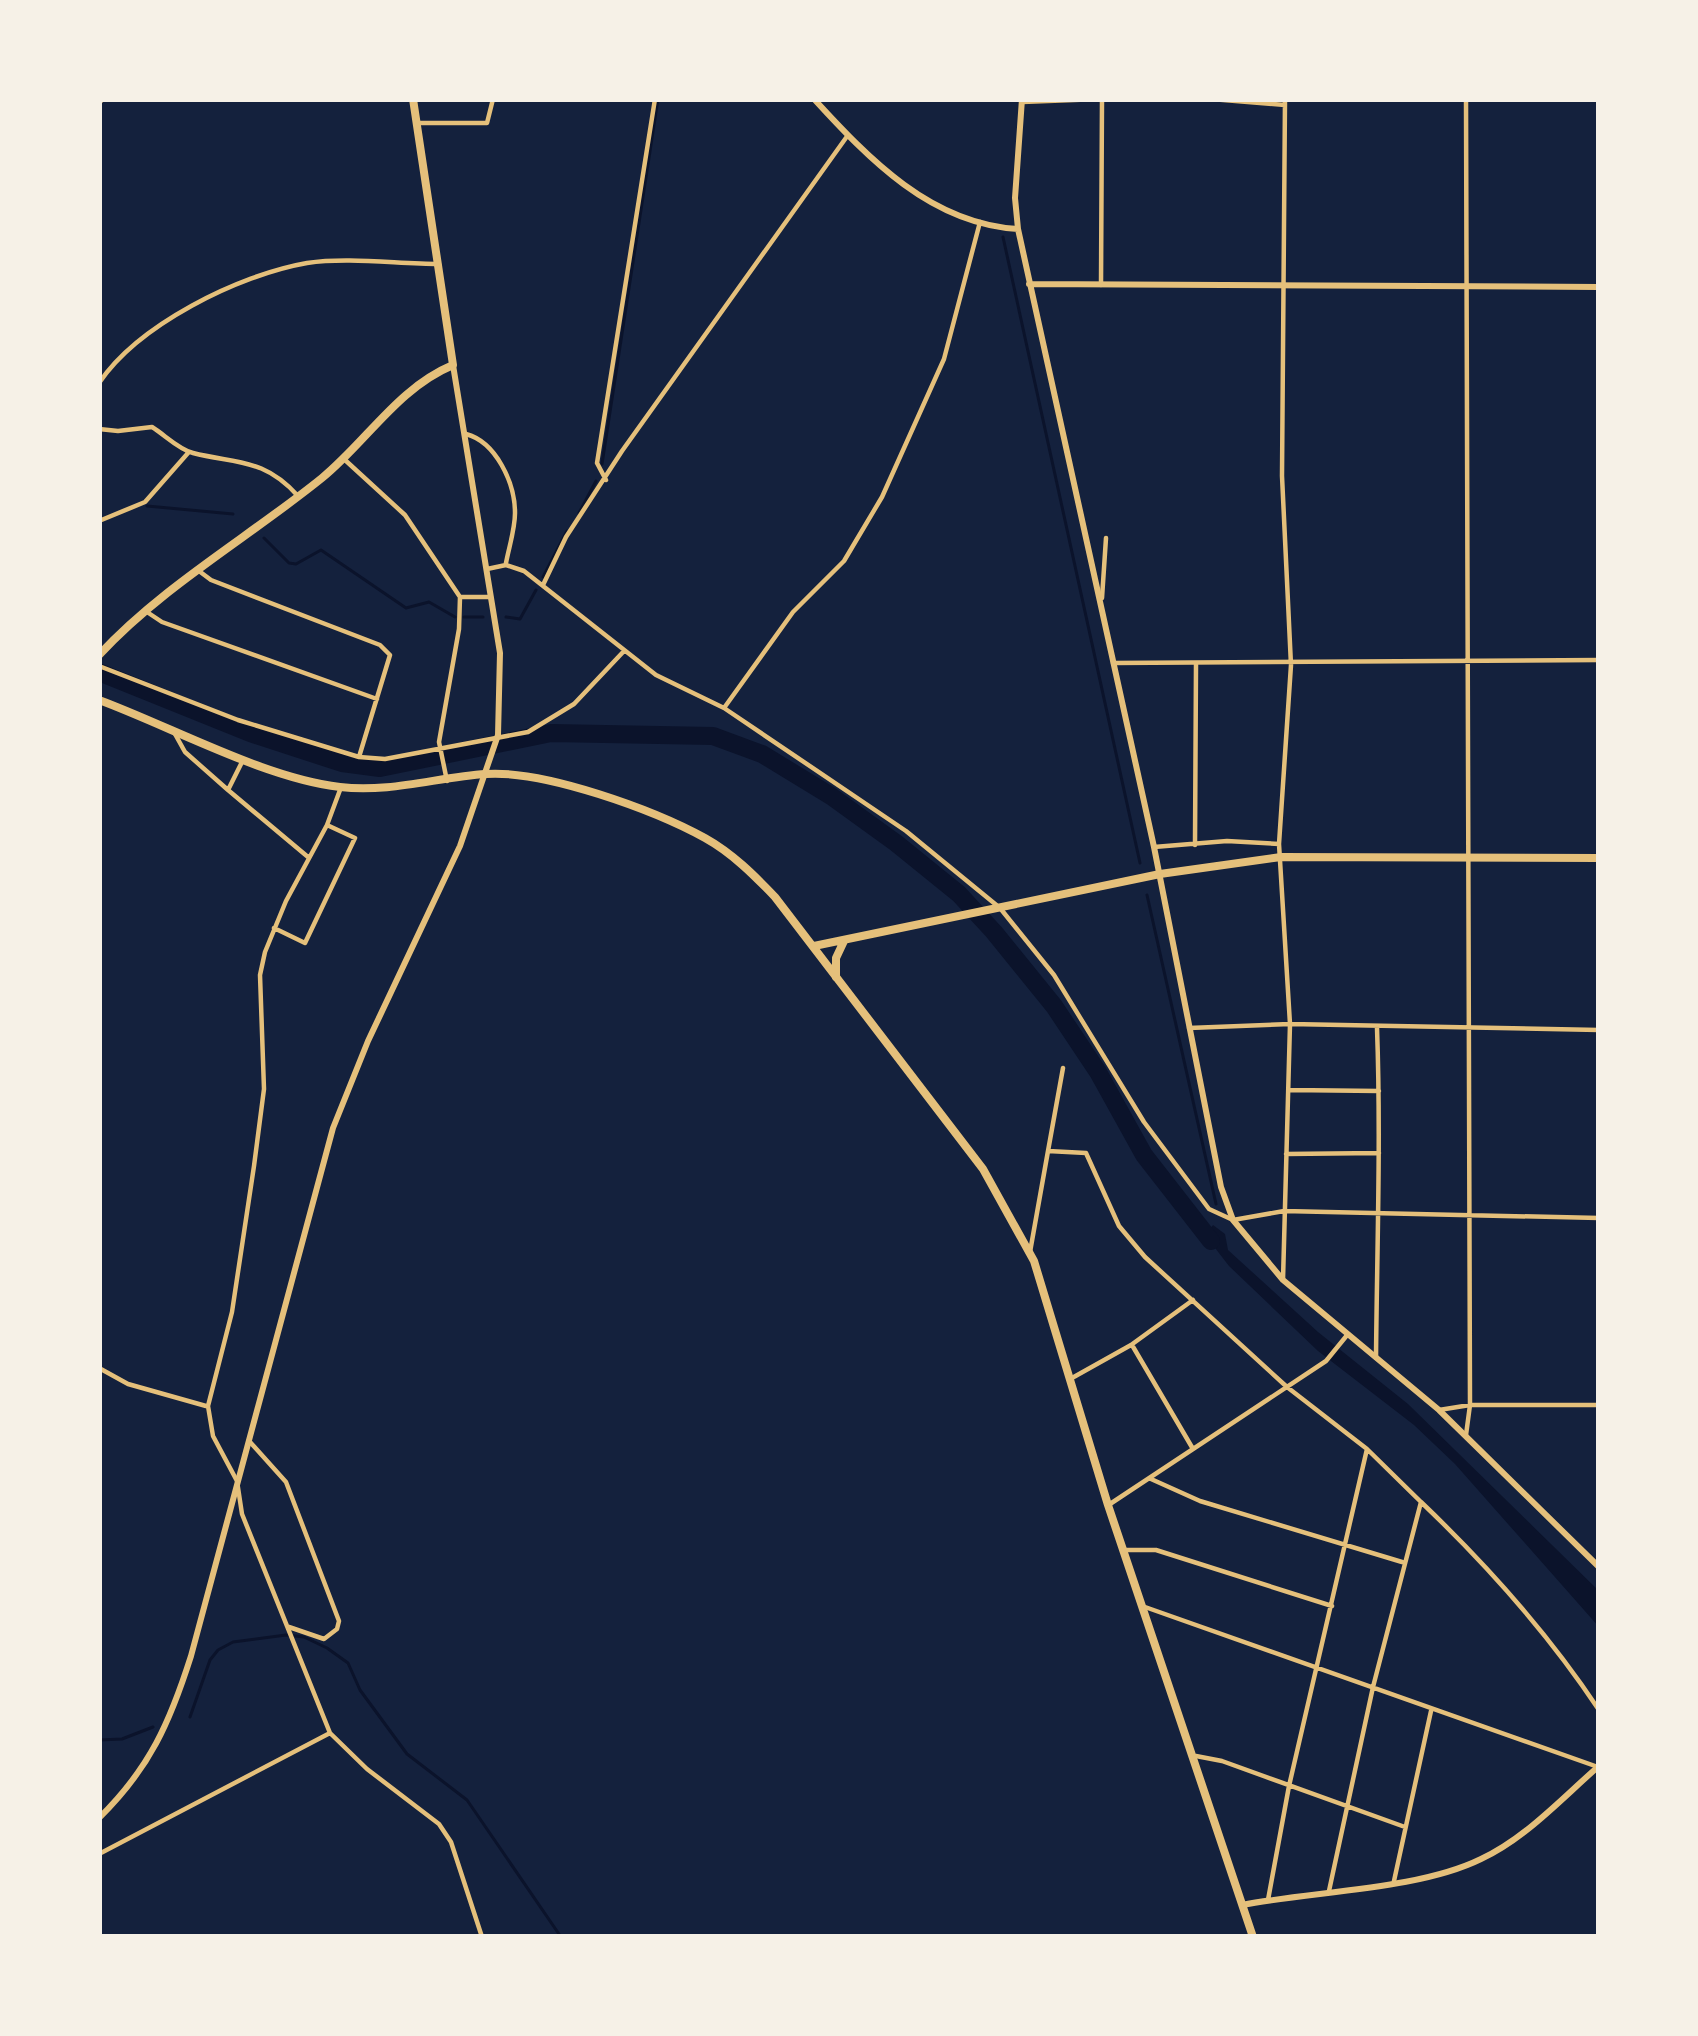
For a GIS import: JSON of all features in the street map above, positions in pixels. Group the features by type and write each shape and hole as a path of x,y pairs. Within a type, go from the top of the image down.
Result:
{"main road":[{"path":"99,655 147,611 343,458 417,382 453,365 413,99"},
{"path":"99,700 290,775 341,787 488,774 556,782 704,837 749,870 814,946 983,1169 1030,1252 1108,1505 1253,1937"},
{"path":"814,946 1160,874 1281,857 1599,858"},
{"path":"836,977 836,958 845,940"}],"street":[{"path":"416,123 487,123 493,99"},
{"path":"606,480 597,463 655,99"},
{"path":"814,99 902,184 994,228 1018,229"},
{"path":"1101,286 1101,99 1021,100 1018,229 1160,874 1221,1186 1233,1220 1283,1280 1439,1410 1599,1567"},
{"path":"1210,99 1285,102 1282,476 1291,664 1279,844 1290,1024 1283,1280"},
{"path":"1466,99 1470,1405 1466,1435"},
{"path":"543,585 566,537 848,135"},
{"path":"724,708 793,612 844,561 882,497 944,359 980,221"},
{"path":"99,383 137,341 248,280 308,263 439,264"},
{"path":"1029,284 1599,287"},
{"path":"99,1818 130,1786 170,1720 333,1128 488,774 498,737 502,683 492,597 453,365"},
{"path":"99,429 152,427 188,453 240,459 269,471 298,496"},
{"path":"466,434 479,437 497,458 513,495 516,516 506,565"},
{"path":"99,521 145,502 188,453"},
{"path":"343,458 405,515 460,597 440,750 447,781"},
{"path":"1101,611 1106,538"},
{"path":"487,569 506,565 524,571 656,675 724,708 906,830 995,910 1054,975 1144,1122 1209,1209 1233,1220 1284,1211 1599,1218"},
{"path":"200,571 211,580 380,644 390,655 358,757"},
{"path":"460,597 492,597"},
{"path":"147,611 162,622 377,699"},
{"path":"99,666 238,719 358,757 385,759 528,732 574,704 624,651"},
{"path":"1113,663 1599,660"},
{"path":"1196,664 1196,845"},
{"path":"171,728 185,752 308,857"},
{"path":"228,790 244,758"},
{"path":"341,787 327,825 274,928 260,975 264,1088 232,1312 208,1406 213,1436 238,1481 242,1514 330,1733 367,1769 439,1824 451,1842 482,1937"},
{"path":"274,928 305,943 355,838 327,825"},
{"path":"1154,847 1227,841 1279,844"},
{"path":"1189,1028 1290,1024 1599,1030"},
{"path":"1376,1358 1377,1026"},
{"path":"1030,1252 1063,1068"},
{"path":"1288,1090 1379,1091"},
{"path":"1048,1150 1086,1153 1119,1226 1145,1257 1287,1387 1367,1449 1489,1567 1565,1659 1599,1709"},
{"path":"1286,1154 1379,1153"},
{"path":"1070,1379 1131,1345 1193,1300"},
{"path":"1108,1505 1326,1361 1348,1334"},
{"path":"1131,1345 1193,1449"},
{"path":"99,1368 128,1384 208,1406"},
{"path":"1439,1410 1470,1405 1599,1405"},
{"path":"250,1441 286,1482 339,1621 324,1639 290,1627"},
{"path":"1268,1900 1289,1786 1367,1449"},
{"path":"1151,1479 1200,1501 1404,1562"},
{"path":"1328,1891 1373,1687 1421,1502"},
{"path":"1123,1550 1156,1550 1332,1606"},
{"path":"1142,1606 1598,1766"},
{"path":"1394,1881 1431,1709"},
{"path":"99,1854 330,1733"},
{"path":"1191,1758 1199,1755 1222,1761 1405,1827"},
{"path":"1242,1905 1452,1870 1482,1859 1529,1826 1598,1766"}],"water":[{"path":"1195,1222 1210,1229 1213,1225 1225,1234 1228,1250 1318,1332 1408,1404 1599,1591 1599,1627 1455,1464 1414,1425 1318,1351 1229,1266"}],"waterway":[{"path":"602,464 658,99"},
{"path":"1003,237 1140,863"},
{"path":"579,513 596,481"},
{"path":"147,506 233,514"},
{"path":"543,577 567,531"},
{"path":"264,538 289,563 321,550 406,608 429,602 455,617"},
{"path":"506,617 520,619 536,590"},
{"path":"464,617 483,617"},
{"path":"101,673 250,733 342,763 380,768 551,733 713,736 762,754 831,796 959,894 1054,1006 1144,1155 1211,1241"},
{"path":"1147,895 1216,1204"},
{"path":"190,1717 210,1660 233,1642 286,1635 327,1648 348,1663 360,1690 407,1754 467,1800 561,1937"},
{"path":"99,1740 122,1739 153,1727"}]}
